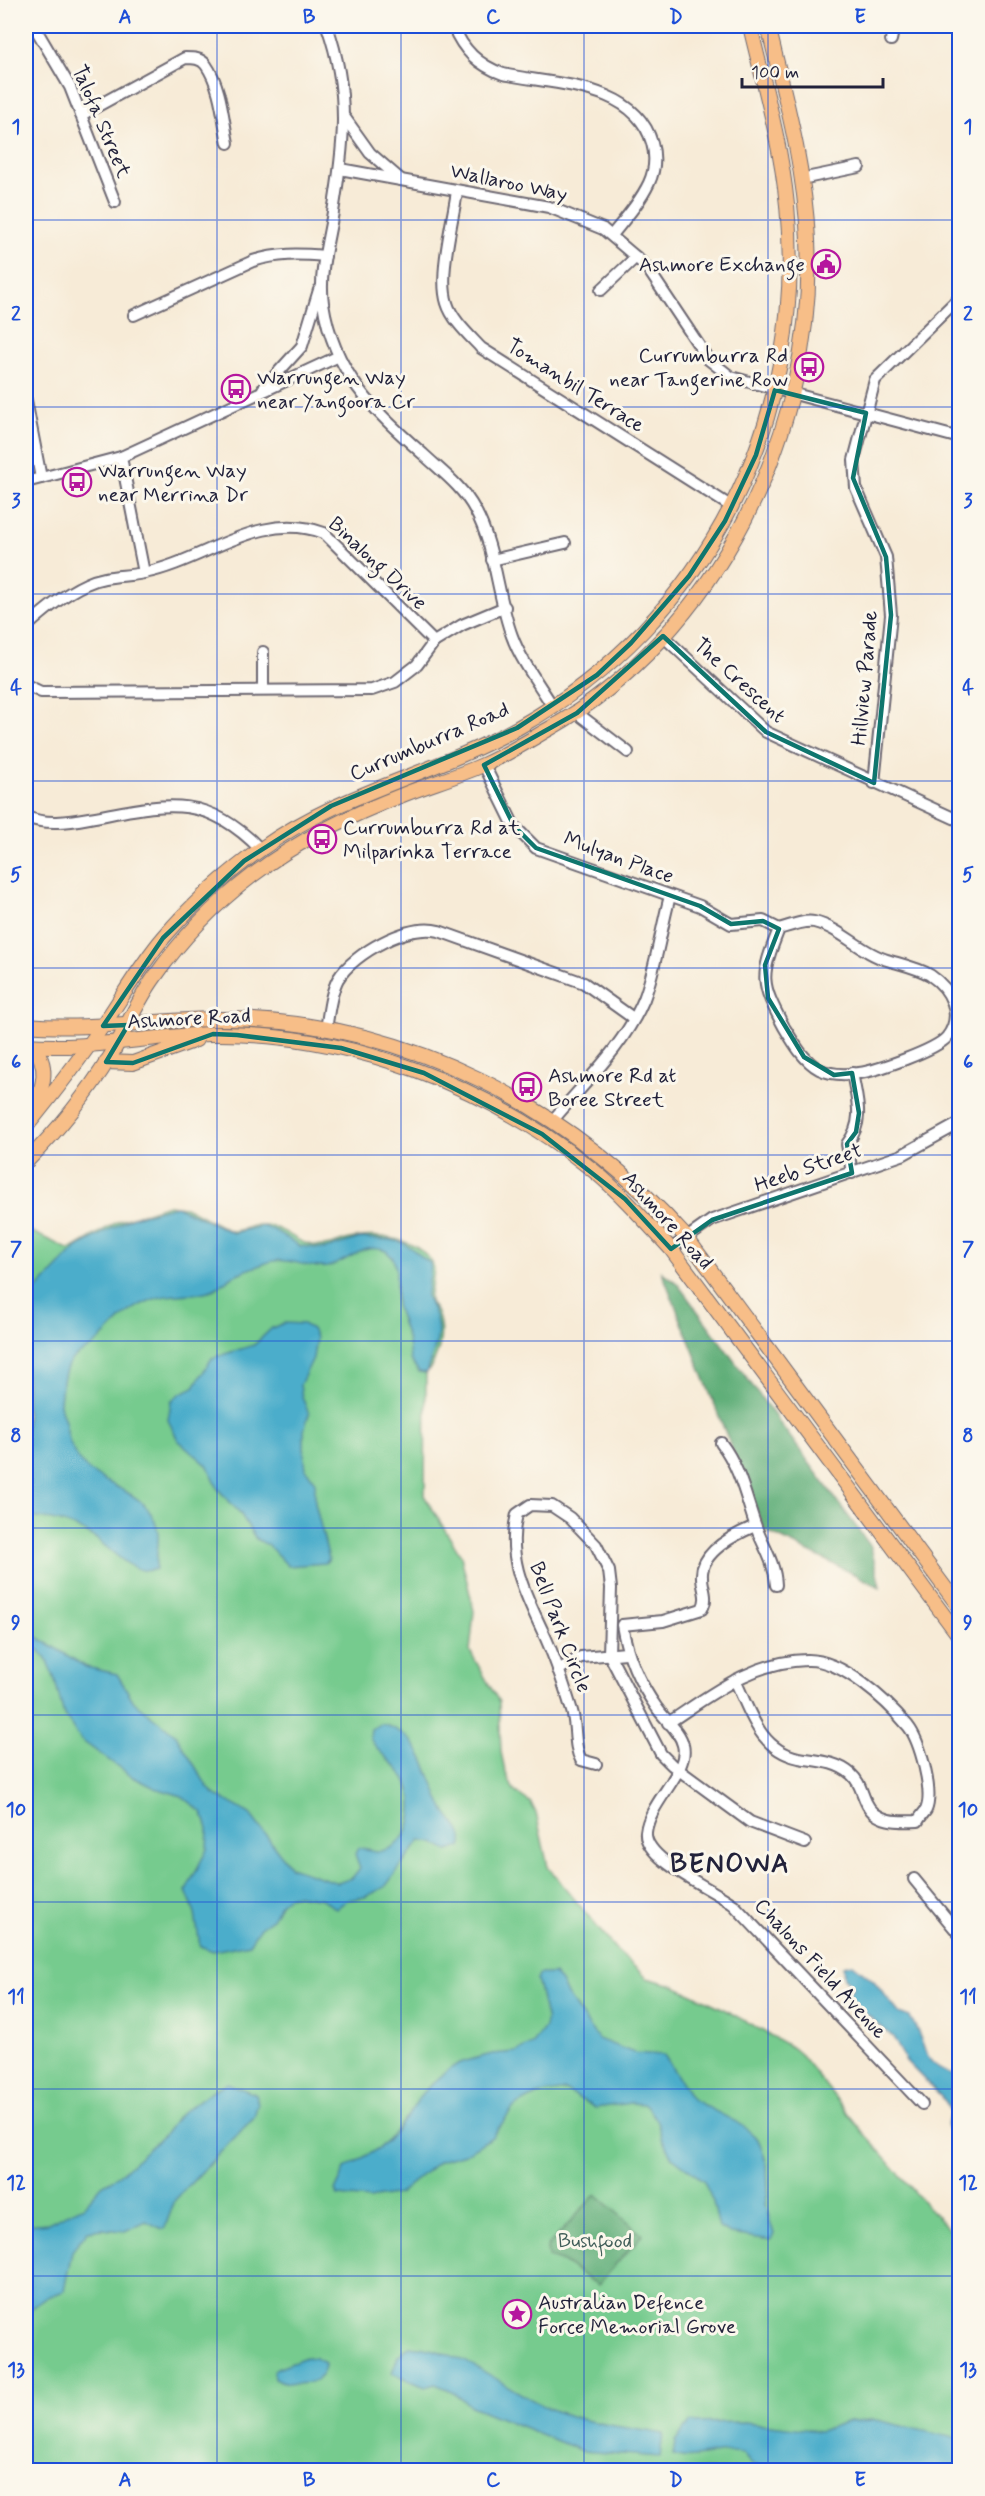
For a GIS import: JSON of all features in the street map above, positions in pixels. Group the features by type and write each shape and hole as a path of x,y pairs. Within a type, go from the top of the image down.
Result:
{"main road":[{"name":"Currumburra Road","path":"28,1123 103,1026 163,938 202,897 260,849 331,806 473,750 553,707 603,670 653,620 695,568 732,507 756,455 775,390 789,296 788,206 780,154 750,26"},
{"name":"Currumburra Road","path":"26,1162 70,1114 106,1062 142,996 170,956 216,907 262,868 344,819 484,765 577,713 638,663 715,572 745,518 774,456 792,395 805,325 808,228 801,179 768,26"},
{"name":"Ashmore Road","path":"26,1025 103,1026 227,1019 326,1029 373,1038 421,1054 487,1082 553,1119 636,1184 686,1237 960,1608"},
{"name":"Ashmore Road","path":"29,1045 88,1046 213,1034 269,1036 341,1048 405,1065 447,1082 542,1134 577,1159 625,1199 671,1249 960,1636"},
{"path":"106,1062 136,1062 213,1034"},
{"path":"28,1123 44,1074 41,1058 29,1045"}],"street":[{"name":"Talofa Street","path":"34,26 70,87 115,202"},
{"path":"327,26 338,58 345,118 340,169 323,273 323,300 337,357 354,385 369,403 462,491 478,515 512,636 553,707"},
{"path":"453,26 471,55 488,68 514,76 601,94 621,101 642,121 654,147 653,173 644,193 612,235"},
{"path":"891,40 894,26"},
{"path":"81,115 185,58 197,58 206,64 216,90 228,143"},
{"path":"345,118 370,153 402,181"},
{"path":"801,179 859,168"},
{"name":"Wallaroo Way","path":"340,169 549,207 581,218 612,235 636,257 716,368 740,381 960,438"},
{"name":"Tomanbil Terrace","path":"457,191 444,280 447,304 462,327 481,348 732,507"},
{"path":"134,315 271,255 290,253 325,256"},
{"path":"601,290 636,257"},
{"path":"256,395 302,346 323,273"},
{"name":"Hillview Parade","path":"874,783 891,615 886,557 864,510 853,478 854,460 875,380 960,297"},
{"path":"26,482 121,457 337,357"},
{"path":"26,400 41,478"},
{"path":"121,457 144,573"},
{"name":"Binalong Drive","path":"26,627 84,585 99,579 144,573 176,564 243,536 274,527 304,526 324,534 434,642"},
{"path":"492,560 565,543"},
{"path":"26,685 41,692 372,690 395,682 417,665 434,642 462,625 505,607"},
{"name":"The Crescent","path":"663,636 766,732 960,821"},
{"path":"263,652 263,689"},
{"path":"577,713 628,752"},
{"name":"Mulyan Place","path":"484,765 514,826 536,848 700,906 731,924 763,921 779,929 814,922 852,940 877,957 929,974 954,1001 955,1020 946,1038 898,1061 852,1073 834,1074 818,1068 804,1057 768,998 764,981 765,965 779,929"},
{"path":"26,818 62,823 163,804 181,806 200,809 226,821 260,849"},
{"path":"553,1119 621,1040 644,998 670,896"},
{"path":"326,1029 335,986 346,968 379,945 402,934 421,929 438,931 584,983 633,1018"},
{"path":"852,1073 859,1113 856,1132 847,1144 852,1173"},
{"name":"Heeb Street","path":"671,1249 712,1220 902,1155 960,1124"},
{"path":"721,1443 739,1471 755,1526 773,1566 776,1585"},
{"name":"Bell Park Circle","path":"596,1764 581,1760 576,1751 573,1713 558,1670 522,1588 513,1538 517,1514 530,1506 552,1506 562,1510 596,1545 605,1560 611,1588 609,1654 662,1754 750,1822 805,1843"},
{"name":"Chalons Field Avenue","path":"755,1526 732,1538 708,1559 701,1576 706,1597 702,1610 663,1621 622,1624 627,1653 655,1706 683,1743 684,1755 679,1769 649,1819 646,1834 650,1848 659,1857 721,1894 734,1905 922,2104"},
{"path":"558,1670 581,1657 627,1653"},
{"path":"668,1723 735,1680 753,1670 780,1661 811,1660 834,1666 876,1694 909,1728 918,1745 925,1773 928,1791 927,1809 918,1821 897,1822 878,1816 867,1804 861,1786 851,1774 838,1766 792,1756 778,1749 758,1731 735,1680"},
{"path":"914,1879 960,1935"}],"highlighted area":[{"path":"775,390 866,413 853,478 886,557 891,615 874,783 766,732 663,636 577,713 484,765 514,826 536,848 700,906 731,924 763,921 779,929 765,965 768,998 804,1057 834,1075 852,1073 859,1113 856,1132 847,1144 852,1173 712,1220 671,1249 625,1199 542,1134 424,1073 341,1048 213,1034 133,1063 106,1062 128,1025 103,1026 163,938 244,861 331,806 517,728 597,675 631,643 689,576 725,521 756,455"}],"green space":[{"path":"168,1205 185,1207 230,1231 265,1225 277,1228 299,1241 312,1245 330,1245 365,1237 396,1239 416,1247 431,1261 434,1270 430,1301 437,1313 440,1337 437,1353 426,1374 425,1497 461,1556 474,1611 470,1651 499,1702 501,1752 505,1771 514,1791 531,1803 536,1813 548,1867 617,1951 647,1978 673,1985 720,2007 793,2048 926,2205 959,2239 959,2470 26,2470 26,1229 70,1250 117,1222"},
{"path":"662,1272 677,1283 871,1547 880,1587 764,1530"},
{"name":"Bushfood","path":"596,2194 642,2235 598,2285 561,2261 548,2257 547,2247"}],"water":[{"path":"176,1206 233,1233 262,1226 274,1230 300,1246 325,1249 360,1238 404,1243 430,1263 431,1272 427,1296 436,1318 438,1333 436,1346 426,1373 419,1372 410,1360 408,1341 396,1305 396,1269 393,1258 386,1251 378,1249 363,1251 327,1267 280,1260 271,1262 237,1274 212,1290 161,1297 143,1303 127,1313 94,1345 71,1360 64,1377 60,1406 72,1448 82,1464 95,1475 138,1500 149,1511 157,1528 158,1538 156,1569 147,1571 130,1565 99,1541 77,1528 51,1520 26,1518 26,1301 77,1247 133,1217"},
{"path":"284,1323 303,1324 312,1329 316,1338 313,1358 300,1385 309,1414 304,1430 306,1469 315,1482 315,1503 329,1559 325,1563 288,1566 268,1545 256,1539 240,1513 218,1489 208,1466 178,1440 168,1420 171,1402 179,1394 194,1387 212,1358 254,1345 272,1328"},
{"path":"26,1630 86,1667 117,1674 134,1702 176,1735 214,1794 250,1814 290,1867 338,1883 352,1878 360,1868 355,1854 358,1848 381,1851 392,1847 407,1832 412,1810 409,1787 404,1777 377,1749 370,1738 371,1729 381,1724 396,1729 415,1746 443,1807 460,1831 461,1847 448,1851 434,1843 420,1841 385,1887 365,1897 347,1900 336,1909 322,1899 298,1895 288,1897 280,1904 272,1919 260,1927 249,1944 213,1951 200,1946 195,1913 186,1891 207,1849 208,1829 203,1813 182,1796 155,1788 131,1776 81,1740 64,1715 54,1677 46,1659 39,1650 26,1646"},
{"path":"853,1964 874,1981 899,2013 910,2017 930,2060 936,2066 959,2076 959,2130 949,2132 947,2126 950,2112 946,2102 906,2061 893,2037 858,2007 849,1994 853,1986 844,1978 843,1966"},
{"path":"540,1974 554,1974 598,2039 634,2053 664,2055 692,2099 742,2125 758,2139 767,2164 768,2193 765,2204 774,2234 771,2240 731,2234 719,2228 713,2202 704,2181 672,2157 662,2139 657,2121 643,2104 631,2103 595,2108 565,2090 536,2095 514,2107 492,2137 465,2154 439,2161 399,2194 370,2199 338,2196 335,2191 345,2169 385,2144 407,2117 423,2092 448,2070 459,2063 492,2054 516,2052 533,2044 545,2027 547,2018 537,1980"},
{"path":"227,2083 255,2094 258,2103 254,2117 175,2200 165,2227 162,2229 146,2221 125,2231 101,2229 88,2231 72,2251 64,2291 48,2297 26,2312 26,2225 48,2223 84,2206 102,2185 119,2175 165,2134 178,2116 210,2092"},
{"path":"409,2346 430,2349 467,2362 532,2400 564,2414 592,2422 663,2434 660,2457 582,2451 471,2406 450,2390 435,2384 425,2387 392,2373 398,2356"},
{"path":"306,2357 325,2363 319,2377 313,2381 297,2384 274,2378 273,2371 277,2368"},
{"path":"876,2420 959,2439 959,2470 773,2470 751,2464 742,2453 724,2452 699,2457 673,2455 675,2441 690,2423 745,2422 820,2431 849,2421"}],"place":[{"name":"Ashmore Exchange","path":"826,264"},
{"name":"Currumburra Rd near Tangerine Row","path":"809,367"},
{"name":"Warrungen Way near Yangoora Cr","path":"236,389"},
{"name":"Warrungen Way near Merrina Dr","path":"77,482"},
{"name":"Currumburra Rd at Milparinka Terrace","path":"322,839"},
{"name":"Ashmore Rd at Boree Street","path":"527,1087"},
{"name":"Australian Defence Force Memorial Grove","path":"517,2314"}],"district":[{"name":"BENOWA","path":"730,1863"}]}
